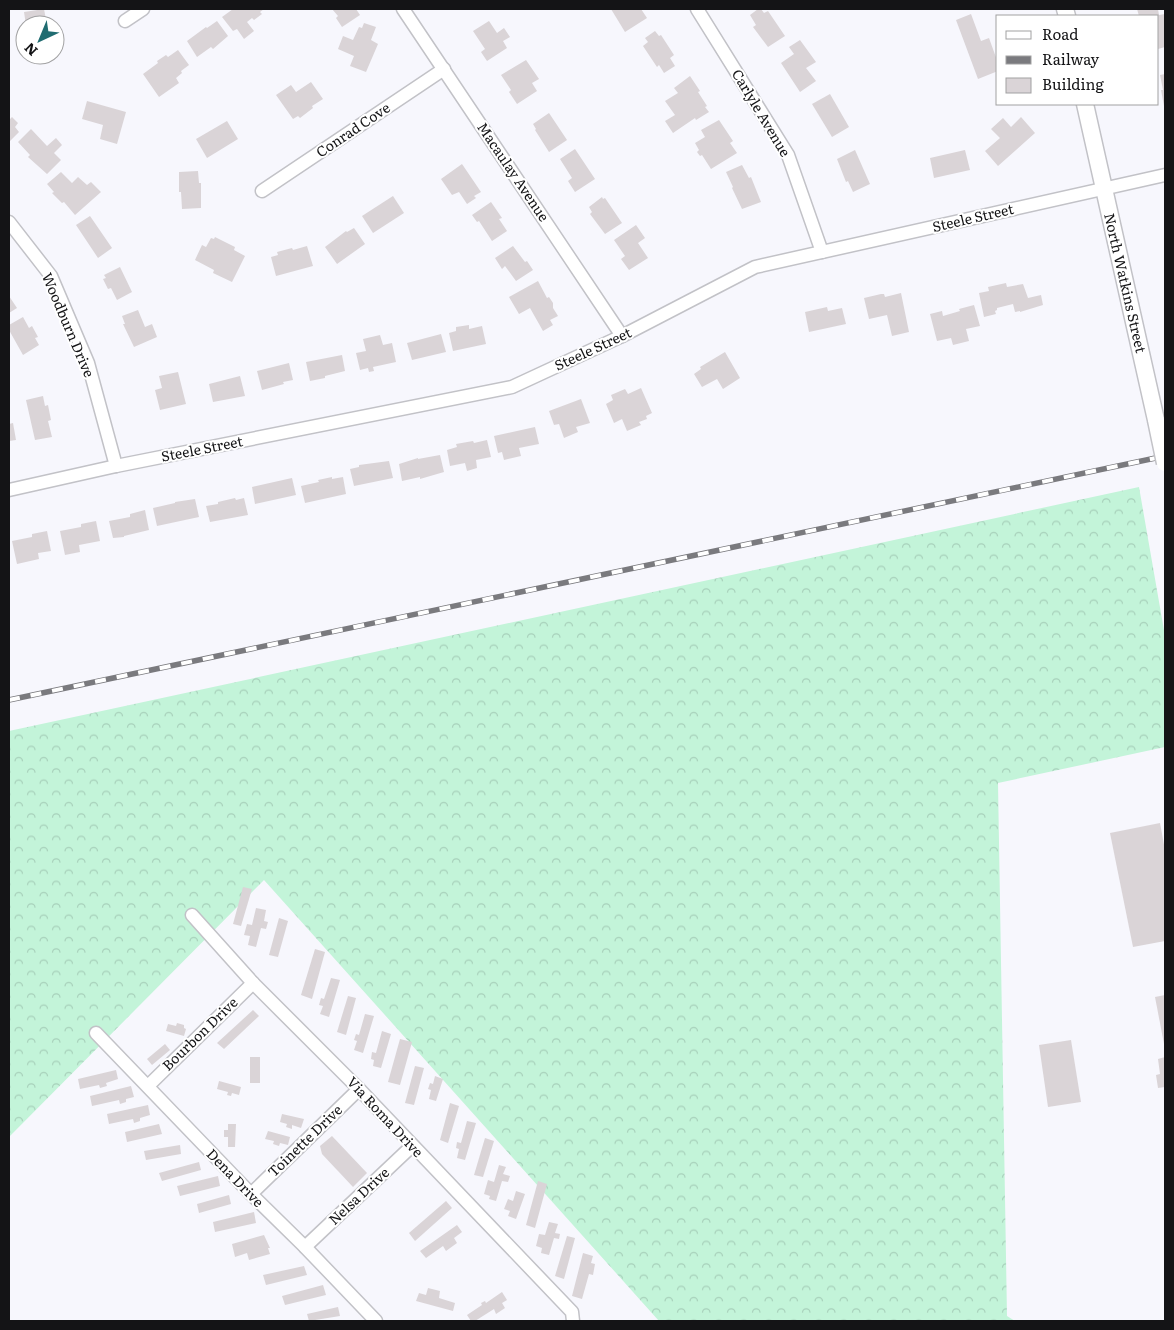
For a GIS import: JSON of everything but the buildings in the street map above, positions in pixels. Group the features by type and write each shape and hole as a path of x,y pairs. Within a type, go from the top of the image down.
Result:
{"main road":[{"name":"North Watkins Street","path":"1085,105 1165,462"}],"street":[{"path":"125,21 143,9"},
{"name":"Macaulay Avenue","path":"403,9 622,336"},
{"name":"Carlyle Avenue","path":"697,9 788,155 822,252"},
{"name":"Conrad Cove","path":"262,191 444,69"},
{"name":"Steele Street","path":"9,490 116,466 512,387 622,336 755,267 1165,175"},
{"name":"Woodburn Drive","path":"9,222 51,276 88,363 116,466"},
{"name":"Via Roma Drive","path":"192,915 253,983 359,1088 412,1146 572,1312 573,1321"},
{"name":"Bourbon Drive","path":"148,1086 253,983"},
{"name":"Dena Drive","path":"96,1033 376,1321"},
{"name":"Toinette Drive","path":"251,1194 359,1088"},
{"name":"Nelsa Drive","path":"305,1247 412,1146"}],"green space":[{"path":"1139,487 1165,636 1165,747 998,783 1007,1316 1015,1321 659,1321 264,880 9,1137 9,731"}],"railway":[{"path":"9,700 1165,456"}]}
